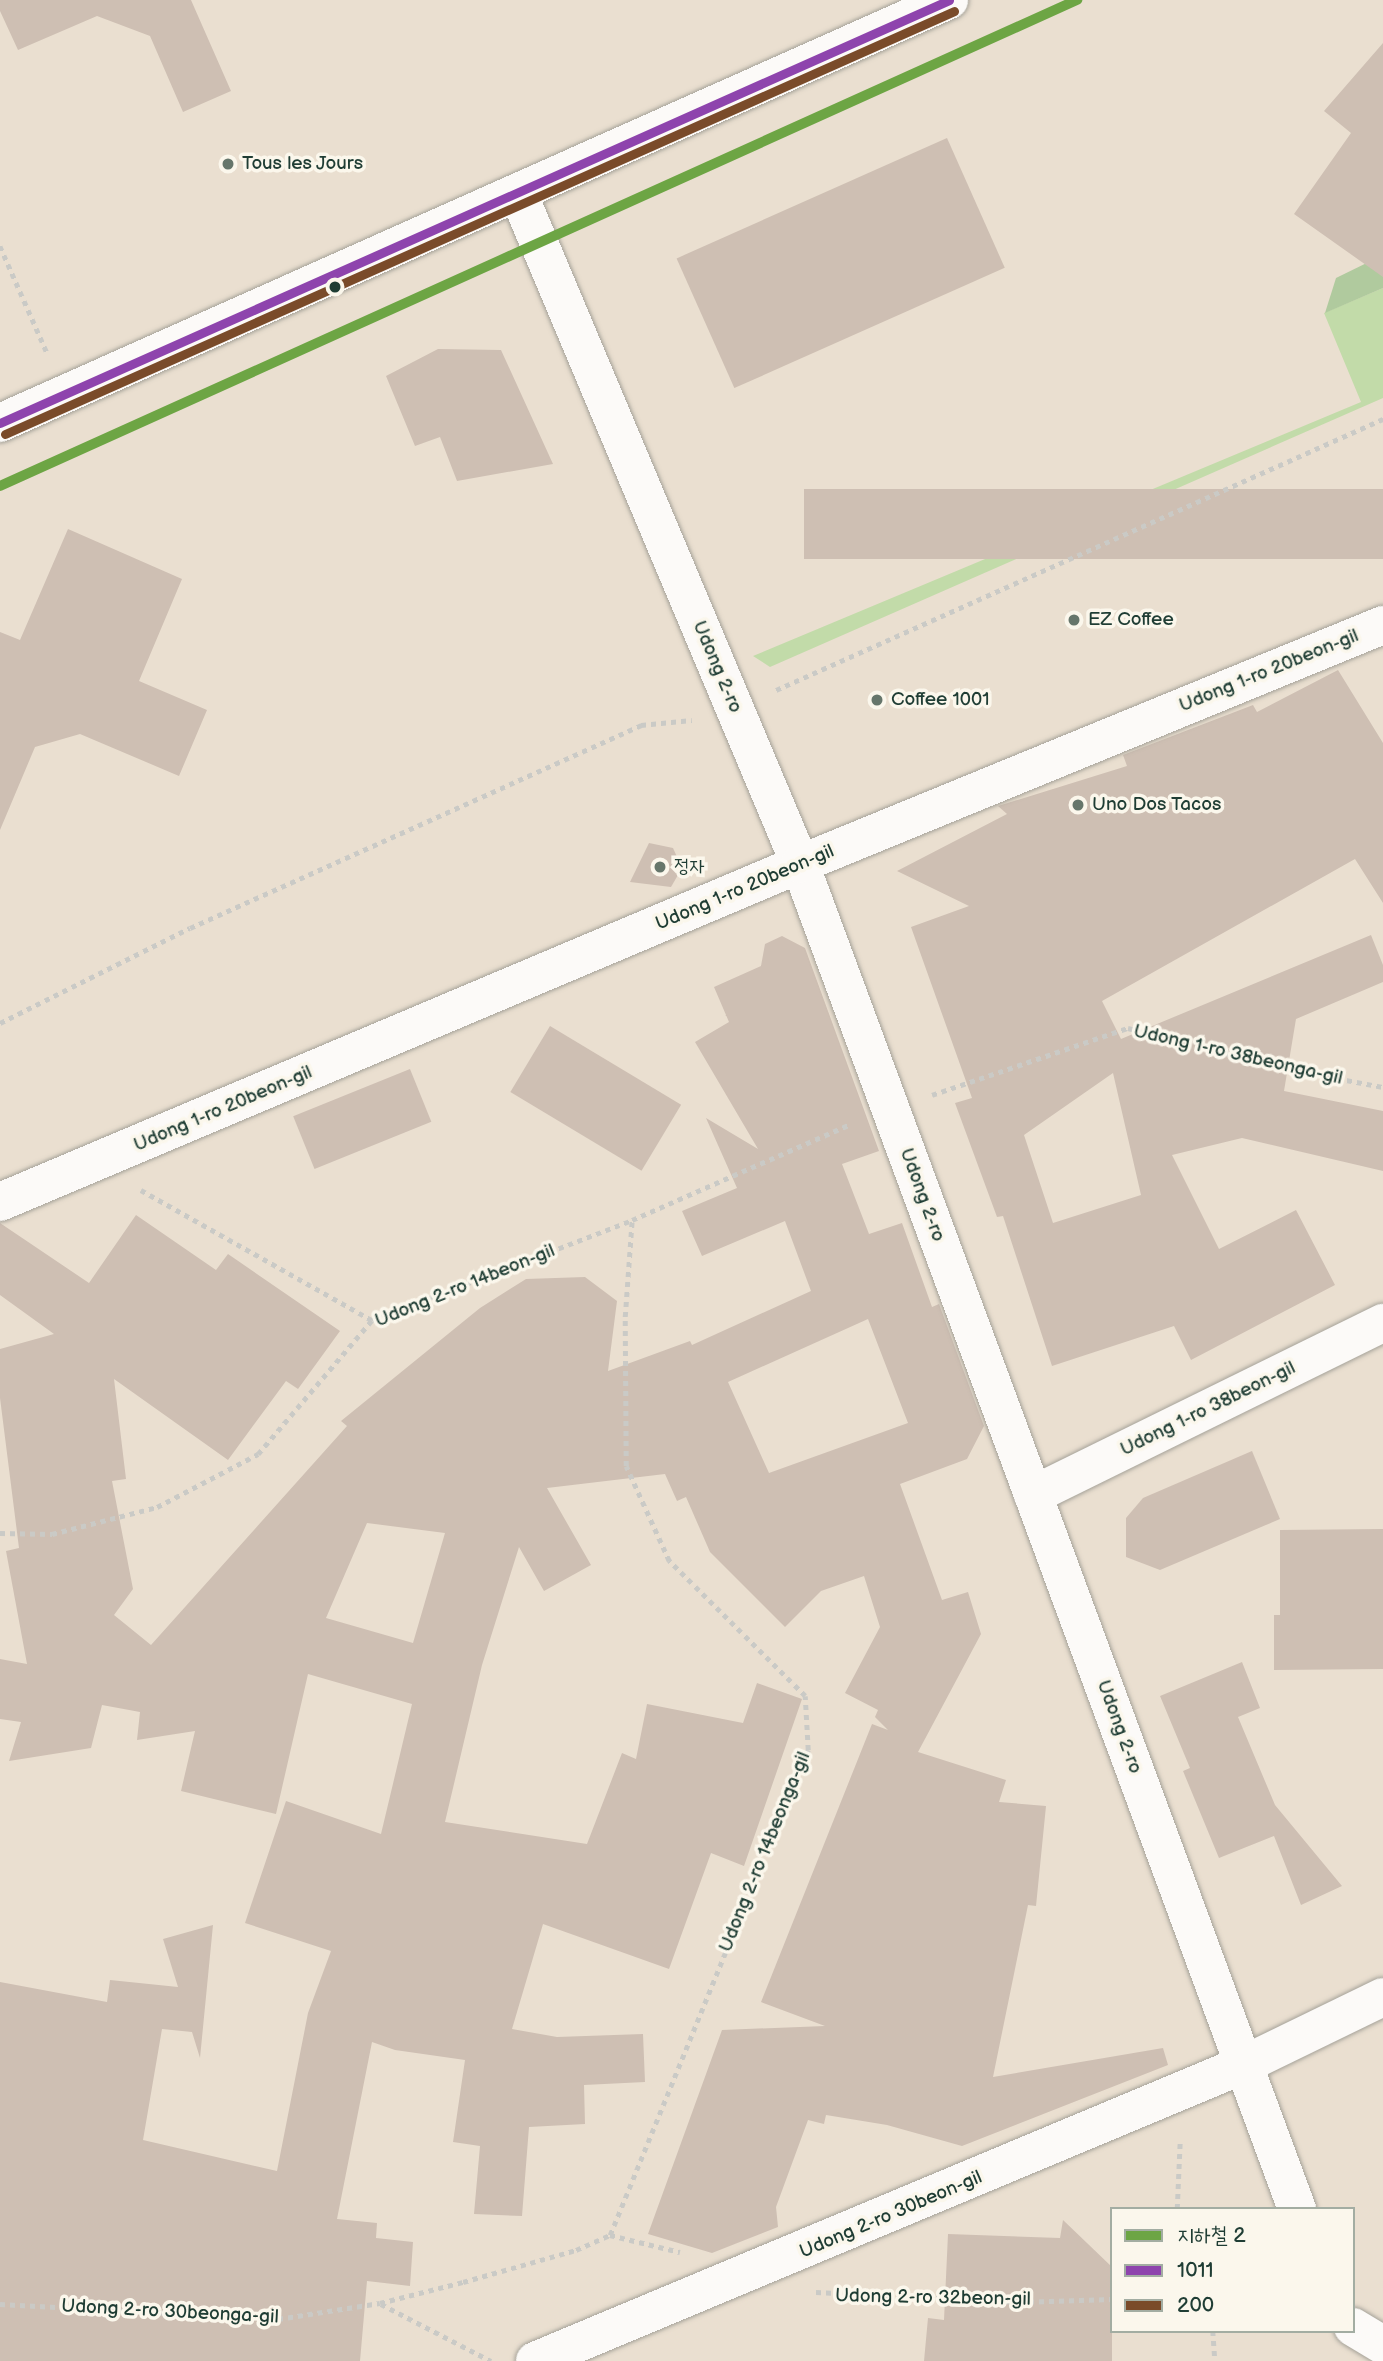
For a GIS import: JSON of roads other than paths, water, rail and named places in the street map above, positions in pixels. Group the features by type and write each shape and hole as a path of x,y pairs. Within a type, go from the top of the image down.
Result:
{"street":[{"path":"0,423 949,0"},
{"name":"Udong 2-ro","path":"518,193 800,864 893,1109 1296,2207"},
{"name":"Udong 1-ro 20beon-gil","path":"0,1202 800,864 1383,625"},
{"name":"Udong 1-ro 38beon-gil","path":"1033,1495 1383,1323"},
{"name":"Udong 2-ro 30beon-gil","path":"535,2361 759,2271 1245,2064 1383,1997"},
{"path":"1355,2328 1383,2345"}],"metro line":[{"name":"2","path":"0,486 1077,0"}],"place":[{"name":"Tous les Jours","path":"228,164"},
{"name":"EZ Coffee","path":"1074,620"},
{"name":"Coffee 1001","path":"877,700"},
{"name":"Uno Dos Tacos","path":"1078,805"},
{"name":"정자","path":"660,867"}]}
